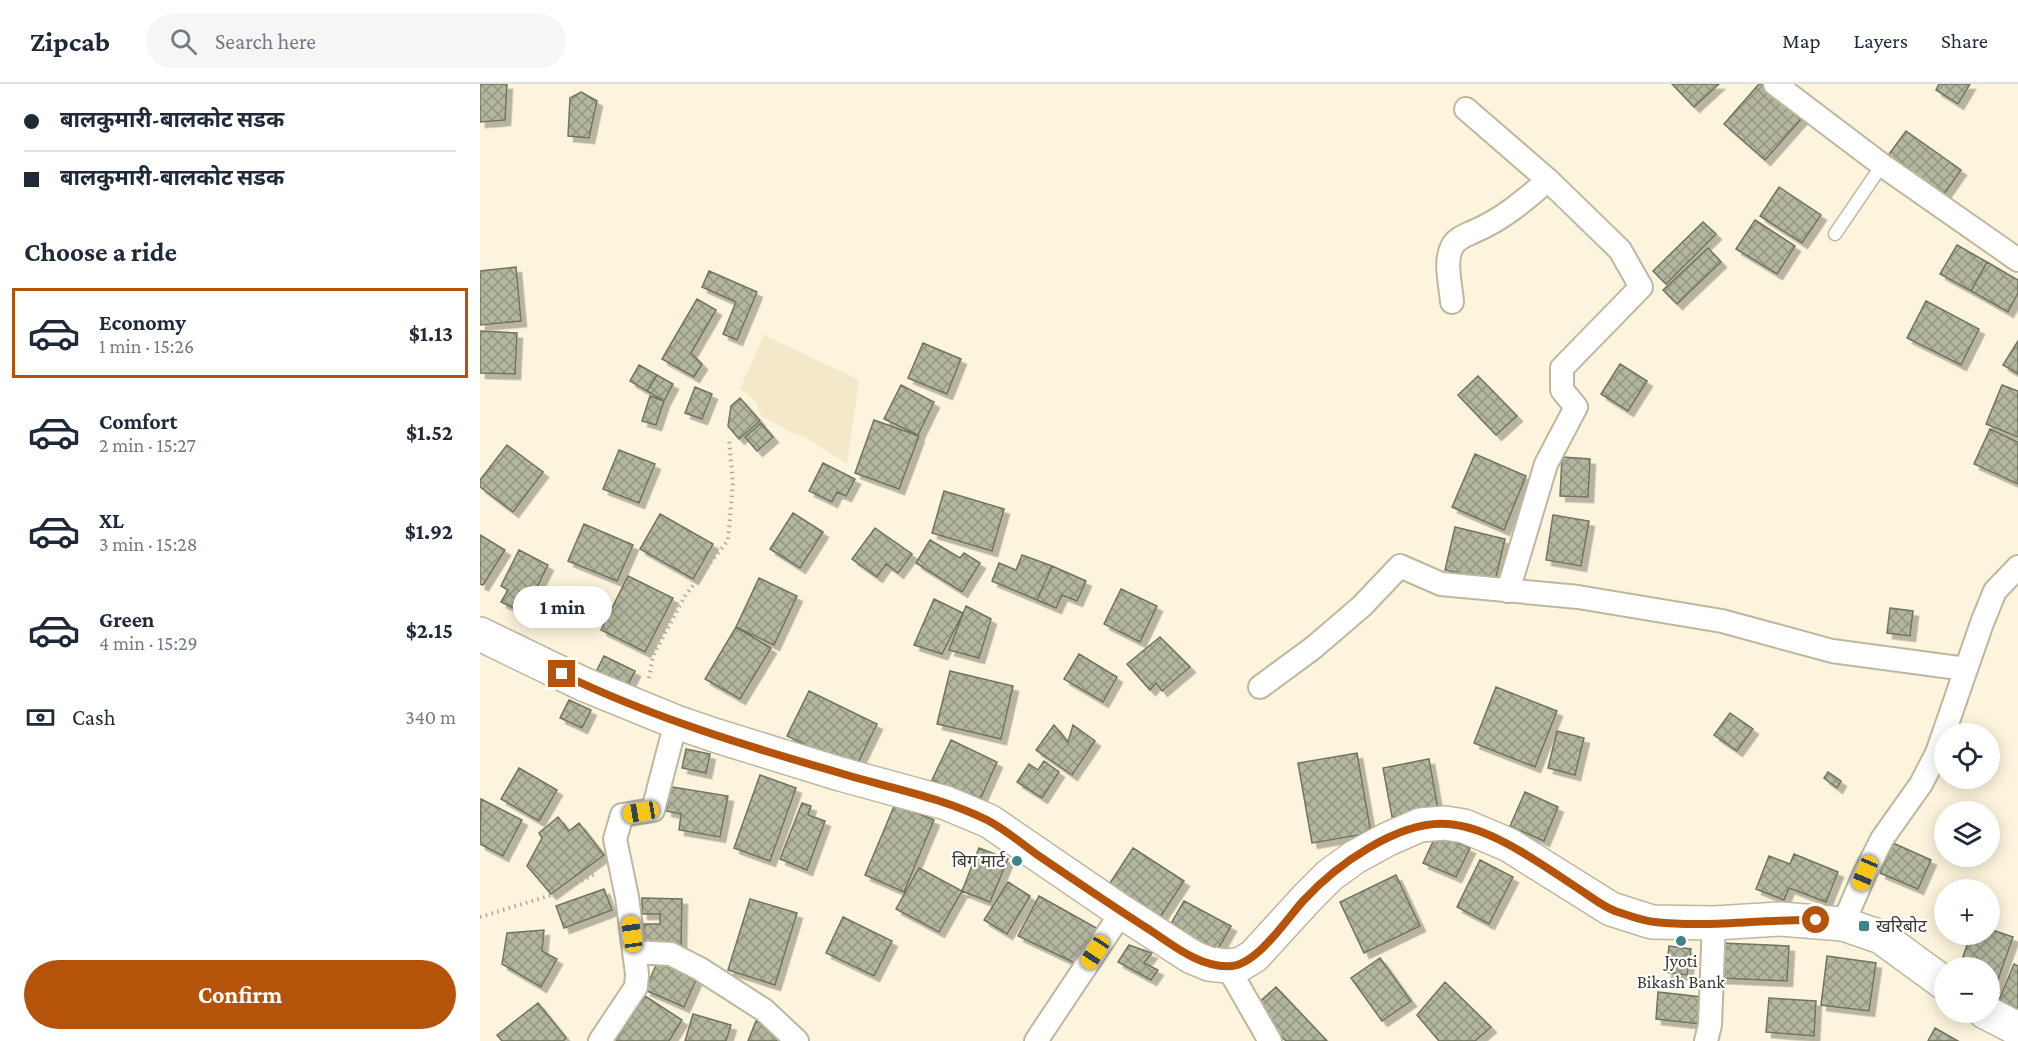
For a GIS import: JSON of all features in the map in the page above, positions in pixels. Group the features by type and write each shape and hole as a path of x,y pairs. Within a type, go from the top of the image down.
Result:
{"street":[{"path":"1776,84 1882,165 2018,260"},
{"path":"1466,109 1548,180 1620,250 1641,287 1562,368 1562,390 1576,407 1546,464 1508,591"},
{"path":"1452,302 1449,259 1452,246 1460,238 1519,206 1548,180"},
{"path":"1260,687 1313,648 1362,606 1400,566 1441,584 1589,598 1722,621 1832,651 1966,669"},
{"path":"1844,924 1882,839 1922,784 1937,753 1995,591 2018,567"},
{"path":"480,634 583,684 676,722 829,770 946,803 989,821 1122,912 1192,957 1209,964 1227,966 1241,964 1254,956 1307,897 1330,875 1355,857 1379,843 1420,825 1445,823 1464,826 1509,845 1611,909 1652,922 1714,923 1780,919 1844,924 1881,937 1934,976"},
{"path":"600,1041 636,987 634,952 615,839 622,815 653,810 676,722"},
{"path":"1036,1041 1122,912"},
{"path":"1706,1041 1710,1025 1714,923"},
{"path":"634,952 670,954 700,969 764,1010 797,1041"},
{"path":"1227,966 1270,1041"},
{"path":"2000,1020 2018,1029"}],"lane":[{"path":"1835,234 1882,165"}],"path":[{"path":"643,708 653,656 685,596 728,540 733,483 729,440"},
{"path":"480,917 555,894 620,862"}],"shaded area":[{"path":"764,335 859,380 847,464 805,437 792,433 762,416 755,400 740,389"}],"building":[{"path":"480,84 507,84 505,120 480,122"},
{"path":"1672,84 1719,84 1694,107"},
{"path":"1759,84 1765,84 1803,117 1765,160 1724,124"},
{"path":"1939,84 1970,84 1958,104 1936,90"},
{"path":"581,92 597,101 589,138 568,136 570,98"},
{"path":"1906,131 1961,170 1940,200 1884,161"},
{"path":"1779,187 1821,215 1802,243 1760,216"},
{"path":"1755,220 1795,246 1777,274 1736,249"},
{"path":"1703,222 1716,234 1666,284 1653,271"},
{"path":"1957,245 1987,262 1971,291 1940,274"},
{"path":"1708,248 1721,262 1677,304 1663,290"},
{"path":"1987,262 2018,280 2018,293 2008,312 1971,291"},
{"path":"516,267 521,321 480,325 480,271"},
{"path":"709,271 757,292 737,340 723,334 736,302 702,287"},
{"path":"697,299 716,310 691,353 702,364 694,377 662,359"},
{"path":"1926,301 1979,329 1961,365 1907,338"},
{"path":"480,331 517,333 515,374 480,373"},
{"path":"2018,341 2018,374 2003,365"},
{"path":"923,343 961,359 947,394 908,378"},
{"path":"1620,364 1647,381 1628,411 1601,394"},
{"path":"639,365 657,375 647,391 630,381"},
{"path":"657,375 673,384 664,401 647,391"},
{"path":"1478,376 1517,416 1496,435 1458,395"},
{"path":"901,385 934,402 918,435 884,419"},
{"path":"2002,385 2018,391 2018,437 1986,424"},
{"path":"695,387 712,394 702,419 685,413"},
{"path":"650,396 664,401 656,425 642,421"},
{"path":"740,398 760,421 739,439 728,426 731,406"},
{"path":"874,420 919,436 899,489 855,473"},
{"path":"761,423 773,437 757,451 745,437"},
{"path":"1990,429 2018,442 2018,484 1974,464"},
{"path":"507,445 543,472 513,512 480,487 480,480"},
{"path":"619,450 655,464 639,503 603,489"},
{"path":"1475,454 1526,476 1504,530 1452,507"},
{"path":"1562,457 1590,459 1588,497 1560,496"},
{"path":"823,463 855,479 846,496 837,492 832,502 809,491"},
{"path":"944,491 1004,509 992,551 932,533"},
{"path":"793,513 823,532 800,568 770,549"},
{"path":"660,514 713,544 693,579 640,549"},
{"path":"1553,515 1589,521 1581,566 1546,560"},
{"path":"584,524 633,545 617,581 568,561"},
{"path":"1455,527 1505,539 1495,581 1445,570"},
{"path":"875,528 912,554 898,573 886,564 877,577 852,559"},
{"path":"480,535 505,550 483,585 480,584"},
{"path":"930,540 960,558 964,553 980,563 962,592 916,563"},
{"path":"519,550 548,565 524,613 501,602 508,590 501,586"},
{"path":"1022,555 1052,566 1037,600 992,581 999,563 1016,570"},
{"path":"1052,566 1086,581 1077,601 1062,595 1056,608 1037,600"},
{"path":"628,576 673,598 645,652 601,630"},
{"path":"759,578 797,596 774,645 736,627"},
{"path":"1121,589 1157,606 1140,642 1104,624"},
{"path":"934,599 963,613 942,654 914,645"},
{"path":"966,606 991,619 979,658 949,650"},
{"path":"1890,608 1913,611 1910,636 1887,633"},
{"path":"736,627 771,648 740,699 705,679"},
{"path":"1160,637 1190,667 1162,691 1156,683 1150,690 1127,664"},
{"path":"1079,654 1117,677 1103,702 1064,679"},
{"path":"604,656 635,671 625,691 594,676"},
{"path":"950,671 1013,686 1001,739 937,724"},
{"path":"1496,687 1557,711 1535,767 1474,743"},
{"path":"809,691 877,724 855,769 787,736"},
{"path":"569,700 591,710 582,728 560,718"},
{"path":"1730,713 1753,729 1737,751 1714,735"},
{"path":"1054,725 1068,742 1073,725 1095,741 1072,775 1036,750"},
{"path":"1557,731 1584,738 1575,775 1548,768"},
{"path":"951,740 997,762 979,802 932,780"},
{"path":"686,749 710,754 706,773 682,768"},
{"path":"1357,753 1371,833 1312,843 1298,763"},
{"path":"1429,759 1438,809 1392,817 1383,768"},
{"path":"1044,761 1059,772 1042,798 1017,782 1029,764 1038,770"},
{"path":"519,768 557,790 539,821 501,799"},
{"path":"1828,772 1841,781 1837,788 1824,778"},
{"path":"760,775 796,788 770,861 734,848"},
{"path":"660,785 728,796 720,837 679,830 681,814 666,811 668,802 657,800"},
{"path":"1525,792 1558,807 1544,841 1510,826"},
{"path":"481,799 522,820 503,856 480,844"},
{"path":"802,803 811,806 808,815 825,821 807,870 780,859"},
{"path":"895,804 934,820 904,892 865,875"},
{"path":"558,817 569,831 579,823 604,855 551,894 527,866 542,838 539,833"},
{"path":"1437,833 1470,848 1456,877 1423,863"},
{"path":"1893,843 1931,860 1918,889 1880,873"},
{"path":"979,848 1008,859 990,902 962,891"},
{"path":"1133,848 1184,881 1155,925 1104,892"},
{"path":"1794,854 1838,872 1826,902 1789,888 1784,900 1756,889 1769,856 1790,864"},
{"path":"1480,860 1513,877 1489,924 1457,907"},
{"path":"919,868 962,891 939,932 896,909"},
{"path":"1396,875 1420,926 1364,953 1340,902"},
{"path":"1008,882 1030,896 1007,934 984,920"},
{"path":"604,889 612,910 564,928 556,906"},
{"path":"1039,896 1100,930 1077,964 1018,936"},
{"path":"642,898 682,899 681,951 644,951 644,924 660,924 660,914 642,914"},
{"path":"750,899 797,913 775,985 728,970"},
{"path":"1184,901 1231,926 1216,953 1169,927"},
{"path":"843,917 892,941 874,976 826,953"},
{"path":"544,930 542,951 557,959 541,987 502,964 507,933"},
{"path":"2000,933 2013,937 2000,974 2000,957 1963,957 1967,945 2000,945"},
{"path":"1721,943 1789,946 1787,981 1720,978"},
{"path":"1129,945 1152,953 1144,963 1158,970 1151,980 1118,962"},
{"path":"1669,946 1691,949 1687,975 1666,972"},
{"path":"661,954 700,971 684,1007 645,990"},
{"path":"1827,956 1876,963 1869,1011 1821,1005"},
{"path":"1380,958 1411,1001 1382,1021 1351,978"},
{"path":"2014,964 2018,966 2018,1016 2000,1009 2000,997"},
{"path":"1445,982 1491,1027 1475,1041 1439,1041 1417,1015"},
{"path":"1276,987 1327,1041 1286,1041 1254,1007"},
{"path":"1658,992 1702,997 1700,1024 1656,1019"},
{"path":"645,996 682,1020 669,1041 615,1041"},
{"path":"1769,998 1816,1001 1814,1036 1766,1032"},
{"path":"538,1003 566,1038 563,1041 502,1041 497,1035"},
{"path":"693,1014 731,1025 726,1041 685,1041"},
{"path":"756,1021 785,1033 782,1041 748,1041"},
{"path":"1935,1028 1958,1041 1928,1041"}],"place":[{"name":"बिग मार्ट","path":"1017,861"},
{"name":"खरिबोट","path":"1864,926"},
{"name":"Jyoti Bikash Bank","path":"1681,941"}],"route":[{"path":"562,674 676,722 840,774 946,803 989,821 1122,912 1192,957 1209,964 1227,966 1241,964 1254,956 1307,897 1330,875 1355,857 1420,825 1445,823 1464,826 1509,845 1611,909 1652,922 1816,920"}]}
